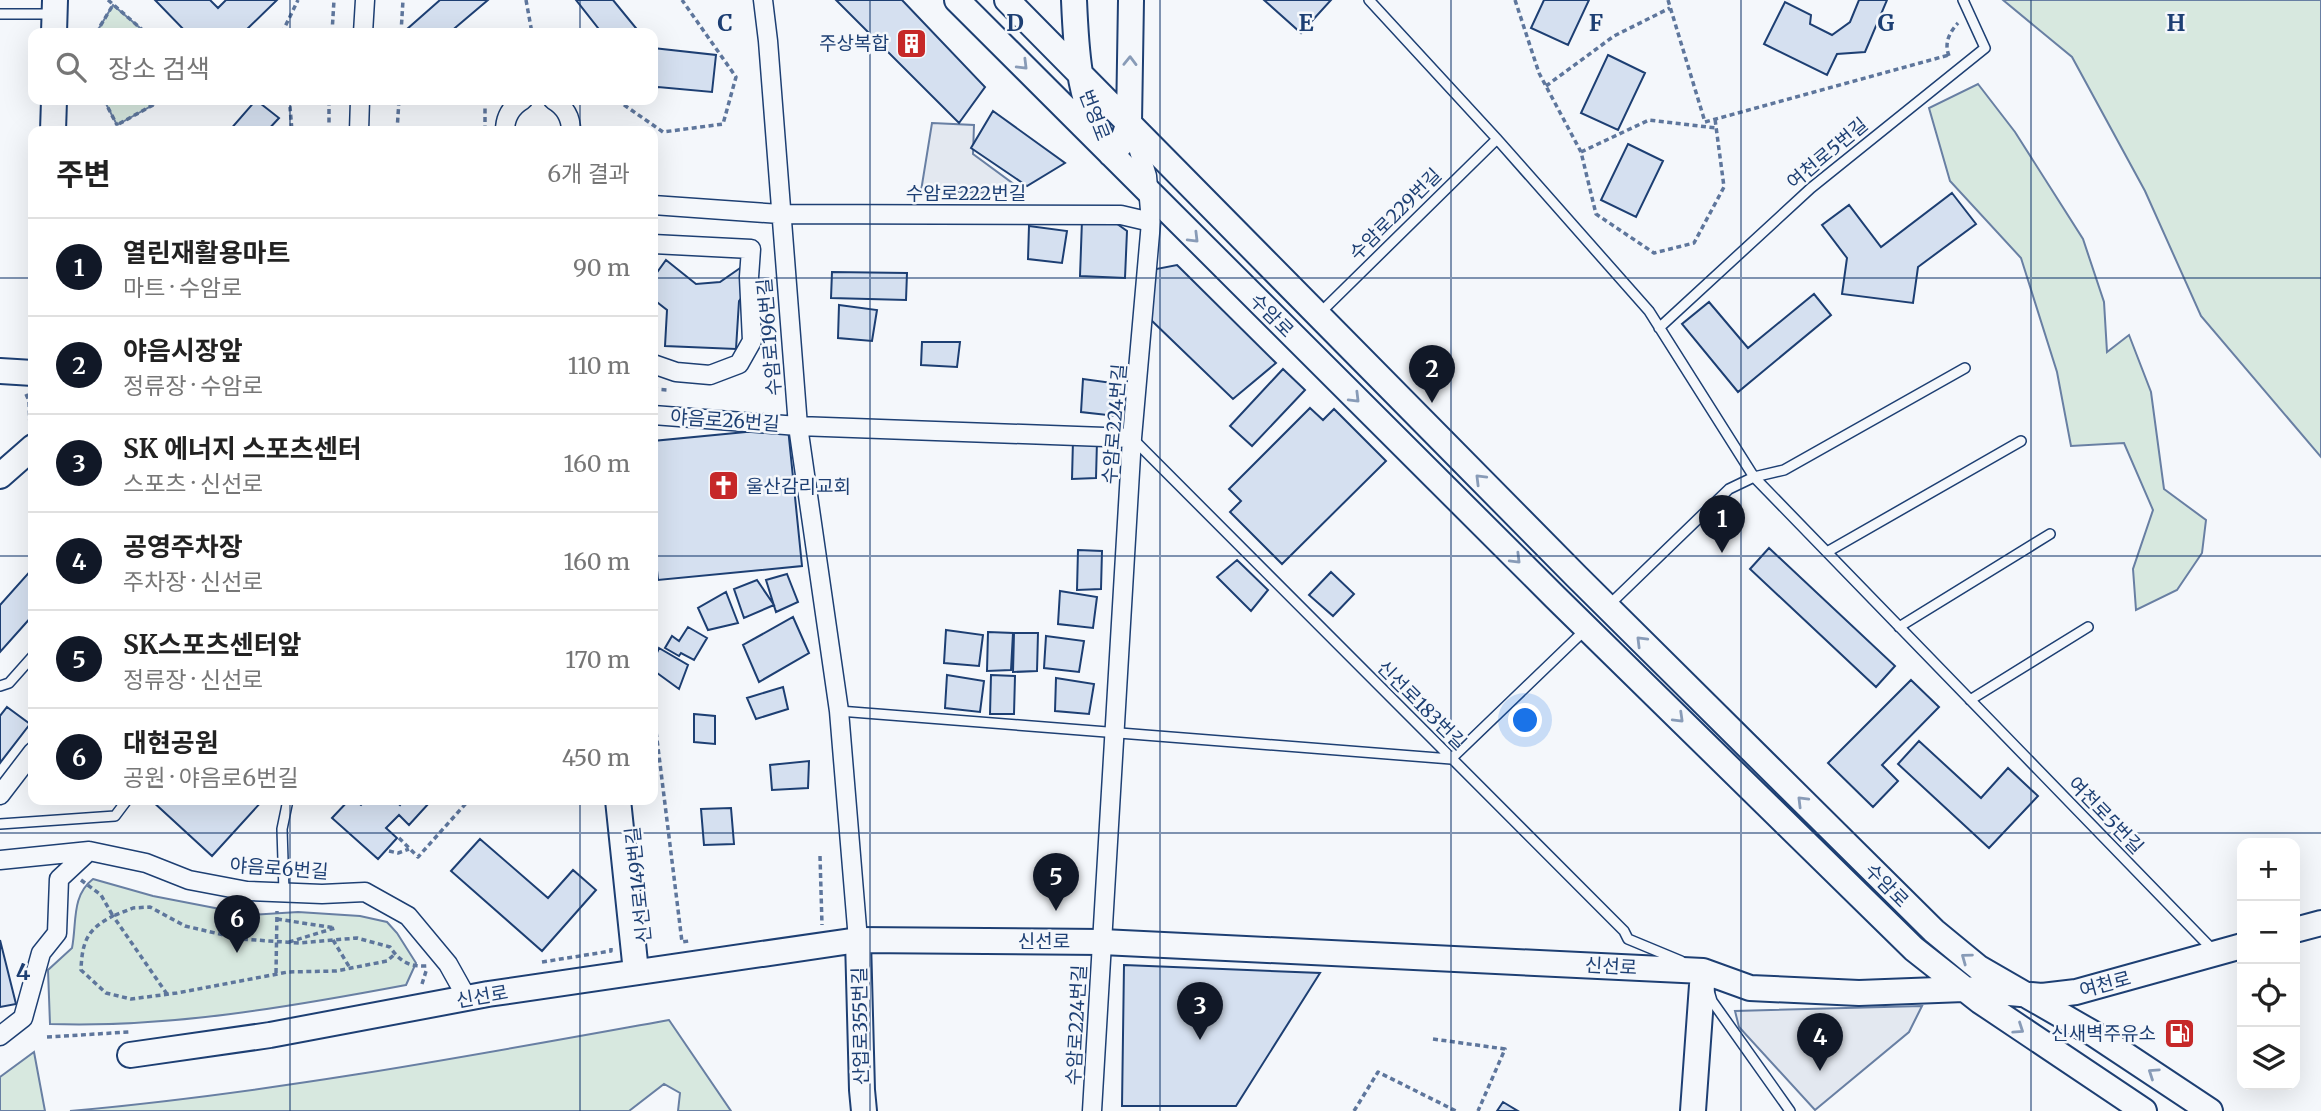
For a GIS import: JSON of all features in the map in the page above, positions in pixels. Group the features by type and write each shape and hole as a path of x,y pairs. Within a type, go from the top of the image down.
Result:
{"main road":[{"name":"수암로","path":"957,0 1587,628 1914,949 1964,989 2144,1111"},
{"name":"수암로","path":"1007,0 1607,607 1934,931 1959,954 2024,995 2094,1034 2210,1111"},
{"name":"번영로","path":"1074,0 1080,72 1089,107 1111,154 1122,143 1129,122 1130,0"},
{"path":"53,126 54,105"},
{"path":"0,371 28,381"},
{"path":"0,476 28,441"},
{"path":"619,805 641,971"},
{"name":"신선로149번길","path":"629,805 641,971"},
{"path":"2300,929 2321,923"},
{"name":"신선로","path":"130,1055 270,1035 467,998 858,940 1102,942 1703,971 1750,988 1859,993 1964,989"},
{"name":"산업로355번길","path":"858,940 864,1111"},
{"name":"여천로","path":"1964,989 2042,996 2076,992 2237,948"},
{"path":"1693,1111 1703,971"}],"street":[{"path":"363,28 365,0"},
{"name":"수암로196번길","path":"763,0 798,425 839,711 858,940"},
{"path":"359,126 360,105"},
{"path":"506,126 508,114 515,105"},
{"path":"560,105 569,118 570,126"},
{"name":"수암로224번길","path":"1093,1111 1132,438 1152,222 1143,159 1129,122"},
{"name":"수암로222번길","path":"658,205 780,214 1121,215 1152,222"},
{"path":"658,244 751,249 749,277 752,341 739,364 710,375 676,372 658,366"},
{"name":"야음로26번길","path":"658,415 798,425 1132,438"},
{"path":"0,795 28,759"},
{"path":"0,1036 23,1018 41,953 57,933 59,879 89,851"},
{"name":"야음로6번길","path":"0,860 89,851 146,863 189,880 247,891 365,892 408,916 448,964 467,998"}],"lane":[{"name":"여천로5번길","path":"1369,0 1497,138 1649,312 1754,477 2217,954"},
{"name":"여천로5번길","path":"1659,328 1811,188 1985,48 1963,0"},
{"path":"0,14 55,16"},
{"name":"수암로229번길","path":"1319,314 1497,138"},
{"path":"1607,607 1730,489 1754,477 1784,470 1965,369"},
{"name":"신선로183번길","path":"1132,438 1624,931 1628,939 1703,971"},
{"path":"1827,552 2021,441"},
{"path":"1899,627 2050,534"},
{"path":"1970,700 2088,626"},
{"path":"839,711 1451,759 1587,628"},
{"path":"0,686 9,682 28,661"},
{"path":"0,824 115,816 123,805"},
{"path":"284,892 282,829 287,805"},
{"path":"1703,971 1712,1001 1790,1111"}],"path":[{"path":"108,0 140,28"},
{"path":"284,28 298,0"},
{"path":"332,28 334,0"},
{"path":"401,28 403,0"},
{"path":"526,0 531,28"},
{"path":"658,129 663,132 723,124 736,77 682,0"},
{"path":"1515,0 1539,73 1581,152 1596,214 1654,253 1694,243 1724,187 1715,119"},
{"path":"1668,0 1706,122 1949,55"},
{"path":"99,28 113,5"},
{"path":"1546,86 1614,36 1670,8"},
{"path":"1960,68 1951,61 1947,50 1949,34 1970,14"},
{"path":"107,105 117,125 153,105"},
{"path":"288,105 292,126"},
{"path":"329,126 330,105"},
{"path":"397,126 399,105"},
{"path":"485,105 485,126"},
{"path":"624,105 654,126"},
{"path":"1581,152 1649,120 1716,128"},
{"path":"658,748 682,942 695,940"},
{"path":"399,838 418,858 465,805"},
{"path":"389,851 398,853 409,849"},
{"path":"810,926 822,925 820,856"},
{"path":"69,870 101,895 167,994"},
{"path":"395,954 387,961 336,971 288,972 131,999 106,993 81,970 82,949 87,935 113,916 133,908 150,907 184,926 241,939 287,943 357,938 390,947 395,954 397,958 413,967 448,964"},
{"path":"276,974 277,912"},
{"path":"277,919 335,928 287,943"},
{"path":"333,940 350,968"},
{"path":"1433,1040 1505,1049 1478,1111"},
{"path":"1354,1111 1378,1072 1456,1111"}],"shaded area":[{"path":"2003,0 2321,0 2321,457 2201,316 2145,191 2072,57"},
{"path":"113,5 140,28 99,28"},
{"path":"1978,84 2015,132 2083,239 2104,302 2107,352 2129,335 2151,392 2164,489 2206,520 2202,553 2177,590 2136,610 2133,569 2153,510 2124,443 2071,446 2057,372 2021,258 1950,181 1929,108"},
{"path":"107,105 153,105 117,125"},
{"path":"932,123 974,125 973,154 1015,185 1013,193 921,191"},
{"path":"93,879 153,896 251,915 298,912 360,916 387,922 416,963 406,985 318,1001 139,1023 50,1024 48,970 72,948 78,902 81,893"},
{"path":"1922,1006 1909,1032 1815,1110 1739,1027 1735,1011"},
{"path":"669,1020 731,1111 678,1111 680,1093 664,1084 629,1111 70,1111 295,1084"},
{"path":"34,1052 45,1111 0,1111 0,1077"}],"building":[{"path":"155,0 210,0 218,8 226,0 277,0 248,28 182,28"},
{"path":"440,0 488,0 455,28 408,28"},
{"path":"576,0 613,0 636,28 598,28"},
{"name":"주상복합","path":"836,0 902,0 985,87 959,123"},
{"path":"1264,0 1331,0 1301,33"},
{"path":"1544,0 1589,0 1568,45 1531,28"},
{"path":"1859,0 1887,0 1865,52 1837,54 1827,75 1764,44 1785,2 1811,15 1810,24 1832,35 1850,22"},
{"path":"658,49 716,55 712,92 658,87"},
{"path":"1608,55 1645,73 1618,130 1581,113"},
{"path":"252,105 262,105 279,118 272,126 233,126"},
{"path":"993,111 1065,163 1027,186 971,148"},
{"path":"1628,144 1663,161 1636,217 1601,200"},
{"path":"1952,193 1976,224 1918,267 1913,303 1842,294 1847,258 1822,225 1849,205 1881,247"},
{"path":"1082,220 1113,221 1127,231 1125,278 1080,276"},
{"path":"1029,226 1067,231 1062,263 1028,259"},
{"path":"666,260 696,284 720,282 743,266 750,287 739,301 736,349 665,346 667,310 658,303 658,271"},
{"path":"1177,265 1276,363 1233,399 1149,318 1151,270"},
{"path":"832,272 907,273 906,300 831,298"},
{"path":"1814,294 1831,315 1738,392 1682,324 1709,302 1748,348"},
{"path":"839,305 877,310 872,341 838,338"},
{"path":"922,342 960,342 957,367 921,365"},
{"path":"1283,369 1305,390 1252,446 1230,426"},
{"path":"1083,379 1120,384 1116,416 1081,412"},
{"path":"1310,408 1323,420 1334,409 1386,461 1282,564 1230,512 1241,501 1229,489"},
{"name":"울산감리교회","path":"788,428 802,566 658,580 658,441"},
{"path":"1073,440 1097,441 1096,478 1072,479"},
{"path":"1769,548 1895,666 1876,687 1750,569"},
{"path":"1078,550 1102,551 1101,589 1077,590"},
{"path":"1237,560 1268,590 1251,611 1217,577"},
{"path":"1331,572 1354,594 1333,616 1309,595"},
{"path":"28,574 28,621 0,652 0,605"},
{"path":"787,574 798,602 776,612 766,580"},
{"path":"757,580 774,605 744,618 734,589"},
{"path":"1060,591 1097,597 1093,628 1058,624"},
{"path":"726,592 738,623 708,630 698,608"},
{"path":"793,617 809,653 759,682 743,645"},
{"path":"688,627 707,638 694,660 665,648 672,636 679,641"},
{"path":"946,630 983,635 979,666 944,663"},
{"path":"988,632 1013,633 1011,670 987,671"},
{"path":"1014,633 1038,633 1037,671 1013,672"},
{"path":"1046,636 1084,641 1079,672 1044,668"},
{"path":"659,648 688,665 679,689 658,674"},
{"path":"947,675 984,681 980,712 945,708"},
{"path":"991,675 1015,676 1014,714 990,714"},
{"path":"1056,678 1094,684 1089,714 1055,711"},
{"path":"1911,680 1939,707 1882,765 1898,781 1873,807 1828,763"},
{"path":"783,687 788,709 756,719 747,698"},
{"path":"7,707 28,723 28,727 0,763 0,716"},
{"path":"694,714 715,716 715,744 694,742"},
{"path":"1919,741 1981,798 2008,768 2038,796 1989,848 1898,764"},
{"path":"809,761 808,788 772,790 770,765"},
{"path":"156,805 258,805 212,856"},
{"path":"344,805 427,805 409,825 399,815 386,828 397,838 378,859 332,818"},
{"path":"731,808 734,844 704,845 701,809"},
{"path":"480,839 548,898 573,870 596,890 542,951 451,871"},
{"path":"0,940 16,1004 0,1007"},
{"path":"1124,965 1320,973 1236,1106 1122,1106"},
{"path":"1503,1102 1518,1111 1497,1111"}],"place":[{"name":"주상복합","path":"912,43"},
{"name":"야음시장앞","path":"1432,403"},
{"name":"울산감리교회","path":"723,486"},
{"name":"열린재활용마트","path":"1722,553"},
{"name":"SK스포츠센터앞","path":"1056,911"},
{"name":"대현공원","path":"237,953"},
{"name":"신새벽주유소","path":"2179,1033"},
{"name":"SK 에너지 스포츠센터","path":"1200,1040"},
{"name":"공영주차장","path":"1820,1071"}]}
